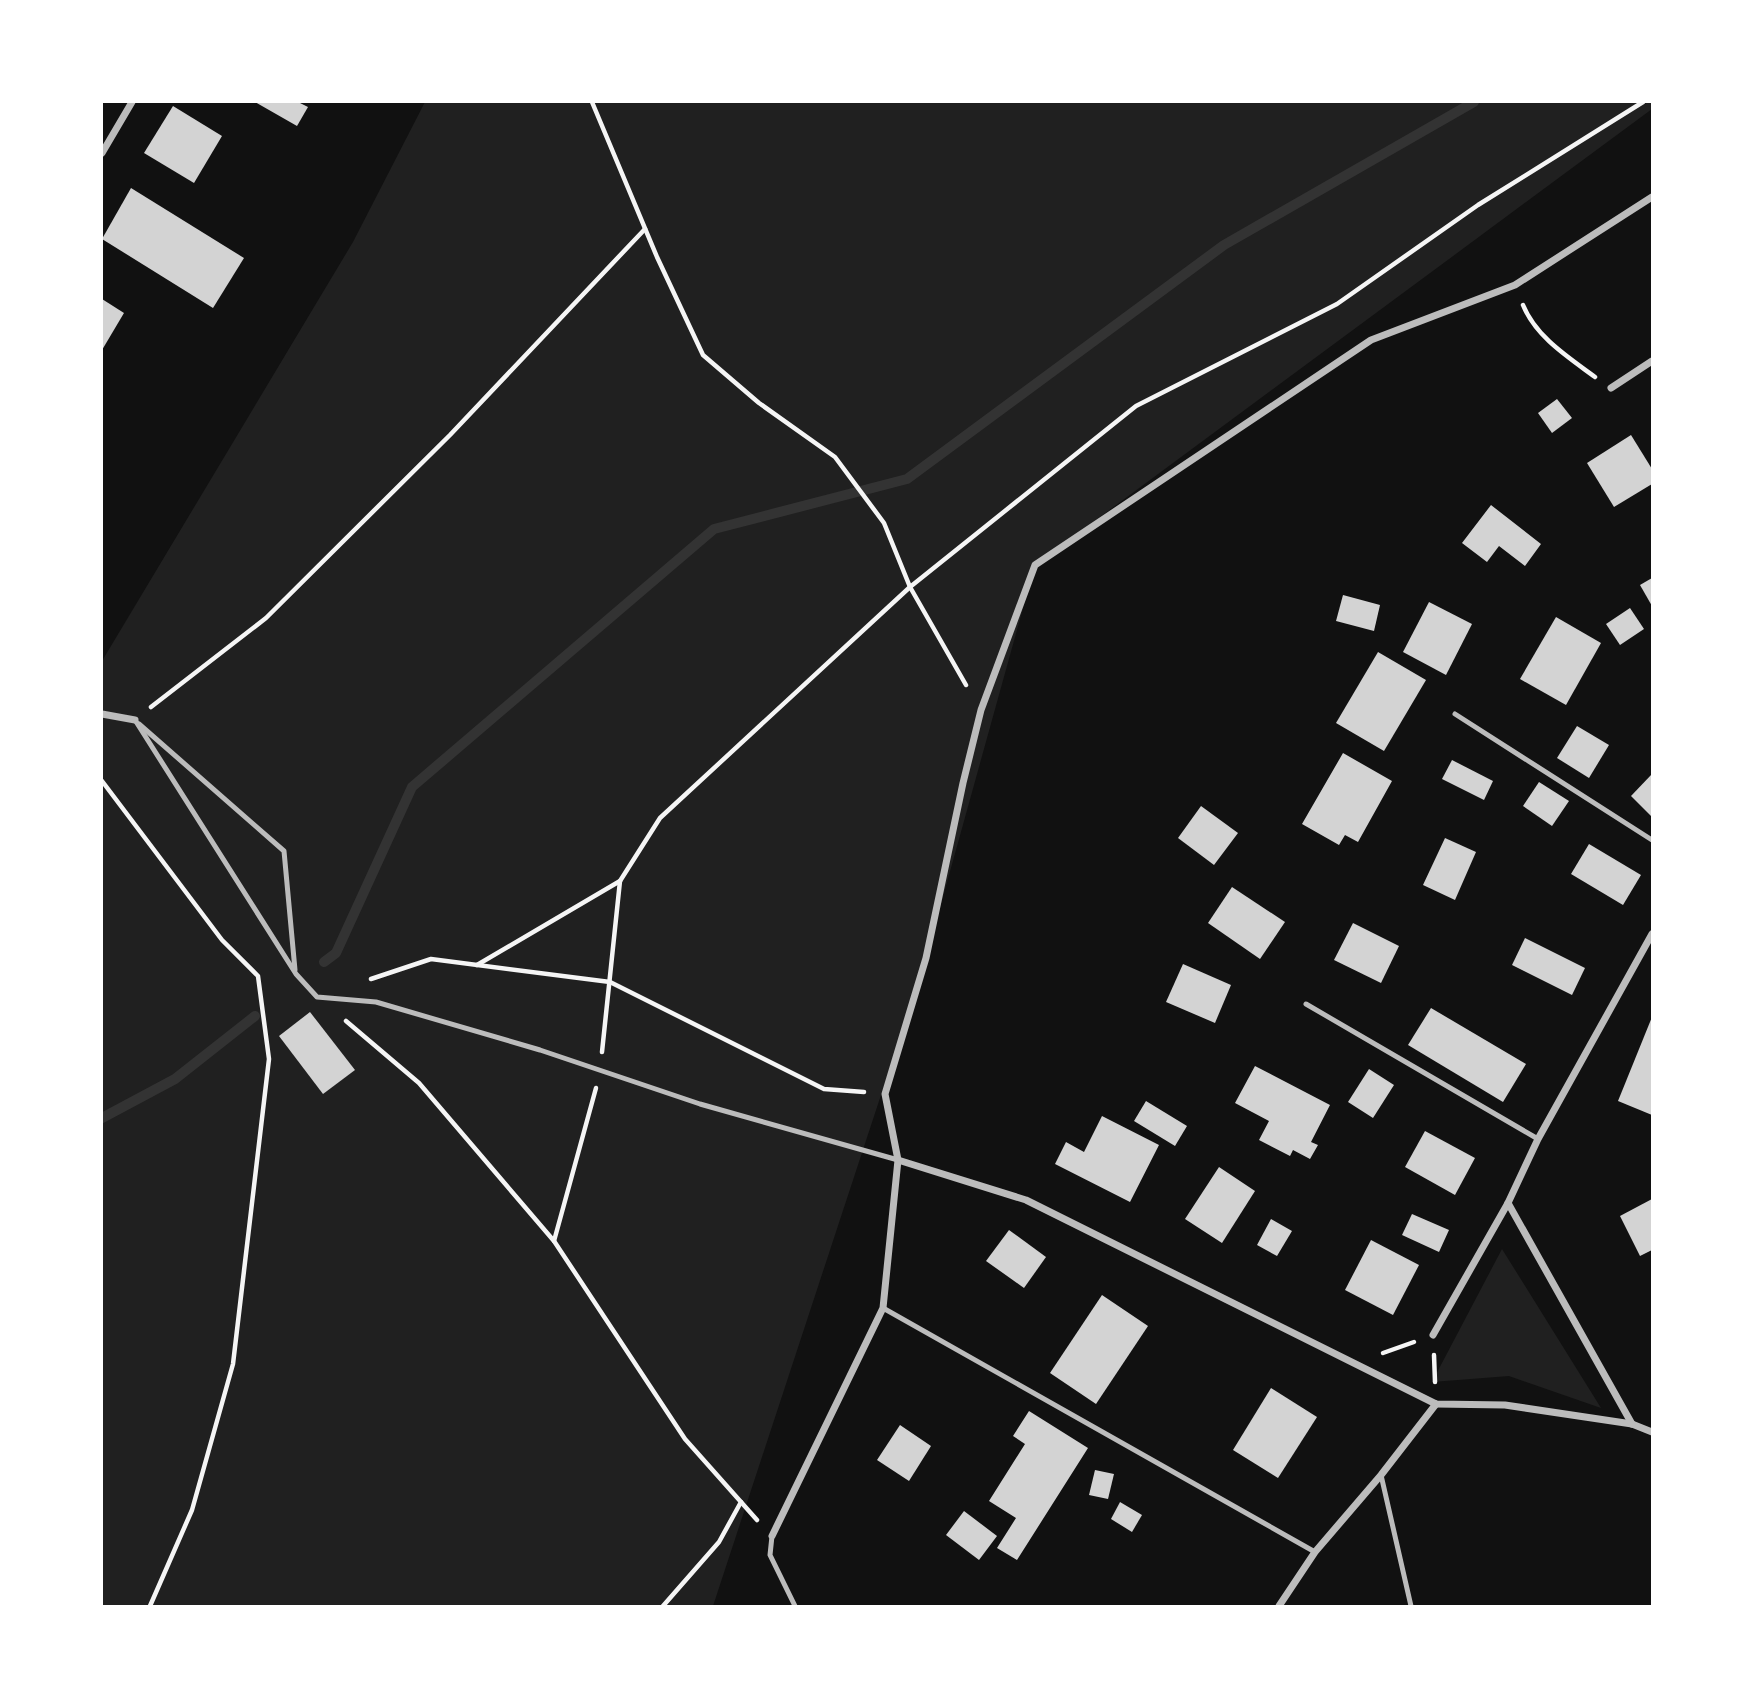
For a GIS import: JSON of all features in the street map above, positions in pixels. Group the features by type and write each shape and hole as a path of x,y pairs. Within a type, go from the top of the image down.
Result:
{"street":[{"path":"102,153 132,102"},
{"path":"772,1536 883,1308 898,1160 885,1094 926,958 981,710 1035,565 1370,340 1515,285 1653,197"},
{"path":"1611,388 1653,361"},
{"path":"102,714 135,720"},
{"path":"1433,1335 1508,1203 1538,1139 1653,934"},
{"path":"898,1160 1026,1200 1436,1404 1505,1405 1632,1424 1653,1432"},
{"path":"1508,1203 1632,1424"},
{"path":"1279,1606 1315,1552 1381,1475 1436,1404"}],"lane":[{"path":"1455,714 1653,841"},
{"path":"135,720 284,851 296,974"},
{"path":"135,720 296,974 317,997 376,1002 540,1050 700,1104 898,1160"},
{"path":"1306,1004 1538,1139"},
{"path":"883,1308 1315,1552"},
{"path":"1381,1475 1410,1606"},
{"path":"772,1536 770,1555 795,1606"}],"path":[{"path":"592,102 645,229 703,355 759,403 835,457 884,523 910,587 981,710"},
{"path":"554,1241 600,1071 620,881 660,818 910,587 1136,406 1337,304 1478,205 1643,102"},
{"path":"135,720 266,618 450,435 645,229"},
{"path":"1515,285 1526,313 1553,347 1611,388"},
{"path":"102,781 222,940 258,976 269,1059 233,1364 191,1510 150,1606"},
{"path":"476,965 620,881"},
{"path":"368,980 431,959 610,982 824,1089 885,1094"},
{"path":"317,997 419,1083 554,1241 685,1439 772,1536"},
{"path":"1354,1363 1433,1335 1436,1404"},
{"path":"663,1606 719,1542 741,1502"}],"shaded area":[{"path":"425,102 1652,102 1652,109 1035,565 926,958 713,1606 102,1606 102,661 353,242"},
{"path":"1502,1249 1601,1408 1509,1376 1432,1382"}],"building":[{"path":"255,102 298,102 308,107 297,126"},
{"path":"173,106 222,136 194,183 144,153"},
{"path":"131,188 244,258 213,308 102,239"},
{"path":"102,299 124,313 102,350"},
{"path":"1557,399 1572,418 1552,433 1538,413"},
{"path":"1631,435 1652,469 1652,484 1614,507 1587,463"},
{"path":"1491,505 1541,544 1525,566 1499,546 1487,562 1462,543"},
{"path":"1652,578 1652,606 1640,585"},
{"path":"1343,595 1380,605 1374,631 1336,621"},
{"path":"1429,602 1472,624 1446,675 1403,652"},
{"path":"1630,608 1644,629 1620,645 1606,624"},
{"path":"1556,617 1601,643 1566,705 1520,679"},
{"path":"1378,652 1426,680 1384,751 1336,723"},
{"path":"1577,726 1609,745 1589,778 1557,758"},
{"path":"1343,753 1392,781 1358,842 1345,835 1339,845 1302,824"},
{"path":"1452,760 1493,781 1484,800 1442,779"},
{"path":"1652,774 1652,817 1631,796"},
{"path":"1539,782 1569,801 1552,826 1523,806"},
{"path":"1201,806 1238,833 1214,865 1178,838"},
{"path":"1445,838 1476,852 1455,900 1423,885"},
{"path":"1589,844 1641,875 1623,905 1571,874"},
{"path":"1232,887 1285,922 1260,959 1208,923"},
{"path":"1353,923 1399,946 1381,983 1334,960"},
{"path":"1525,938 1585,968 1572,995 1512,965"},
{"path":"1183,964 1231,985 1215,1023 1166,1002"},
{"path":"1431,1008 1526,1064 1503,1102 1408,1045"},
{"path":"310,1012 355,1070 323,1094 279,1036"},
{"path":"1652,1017 1652,1115 1618,1101"},
{"path":"1255,1066 1330,1105 1311,1142 1318,1145 1310,1159 1293,1150 1290,1156 1259,1140 1269,1121 1235,1103"},
{"path":"1369,1069 1394,1085 1373,1118 1348,1102"},
{"path":"1146,1101 1187,1126 1175,1146 1134,1121"},
{"path":"1102,1116 1159,1145 1130,1202 1055,1164 1066,1142 1084,1152"},
{"path":"1425,1131 1475,1158 1455,1195 1405,1167"},
{"path":"1219,1167 1255,1191 1222,1243 1185,1219"},
{"path":"1652,1199 1652,1250 1640,1256 1620,1216"},
{"path":"1412,1214 1449,1230 1439,1252 1402,1235"},
{"path":"1271,1219 1292,1231 1277,1256 1257,1245"},
{"path":"1009,1230 1046,1257 1024,1288 986,1261"},
{"path":"1371,1240 1419,1265 1393,1315 1345,1290"},
{"path":"1102,1295 1148,1326 1096,1404 1050,1373"},
{"path":"1271,1388 1317,1417 1278,1478 1233,1450"},
{"path":"1029,1411 1088,1448 1017,1560 997,1548 1016,1518 989,1501 1025,1444 1013,1436"},
{"path":"900,1425 931,1446 909,1481 877,1460"},
{"path":"1095,1470 1114,1474 1108,1499 1089,1495"},
{"path":"1120,1502 1142,1515 1132,1532 1111,1519"},
{"path":"964,1511 997,1536 979,1560 946,1535"}],"waterway":[{"path":"324,962 336,953 412,787 714,529 907,479 1224,245 1474,102"},
{"path":"102,1118 175,1079 255,1016"}]}
